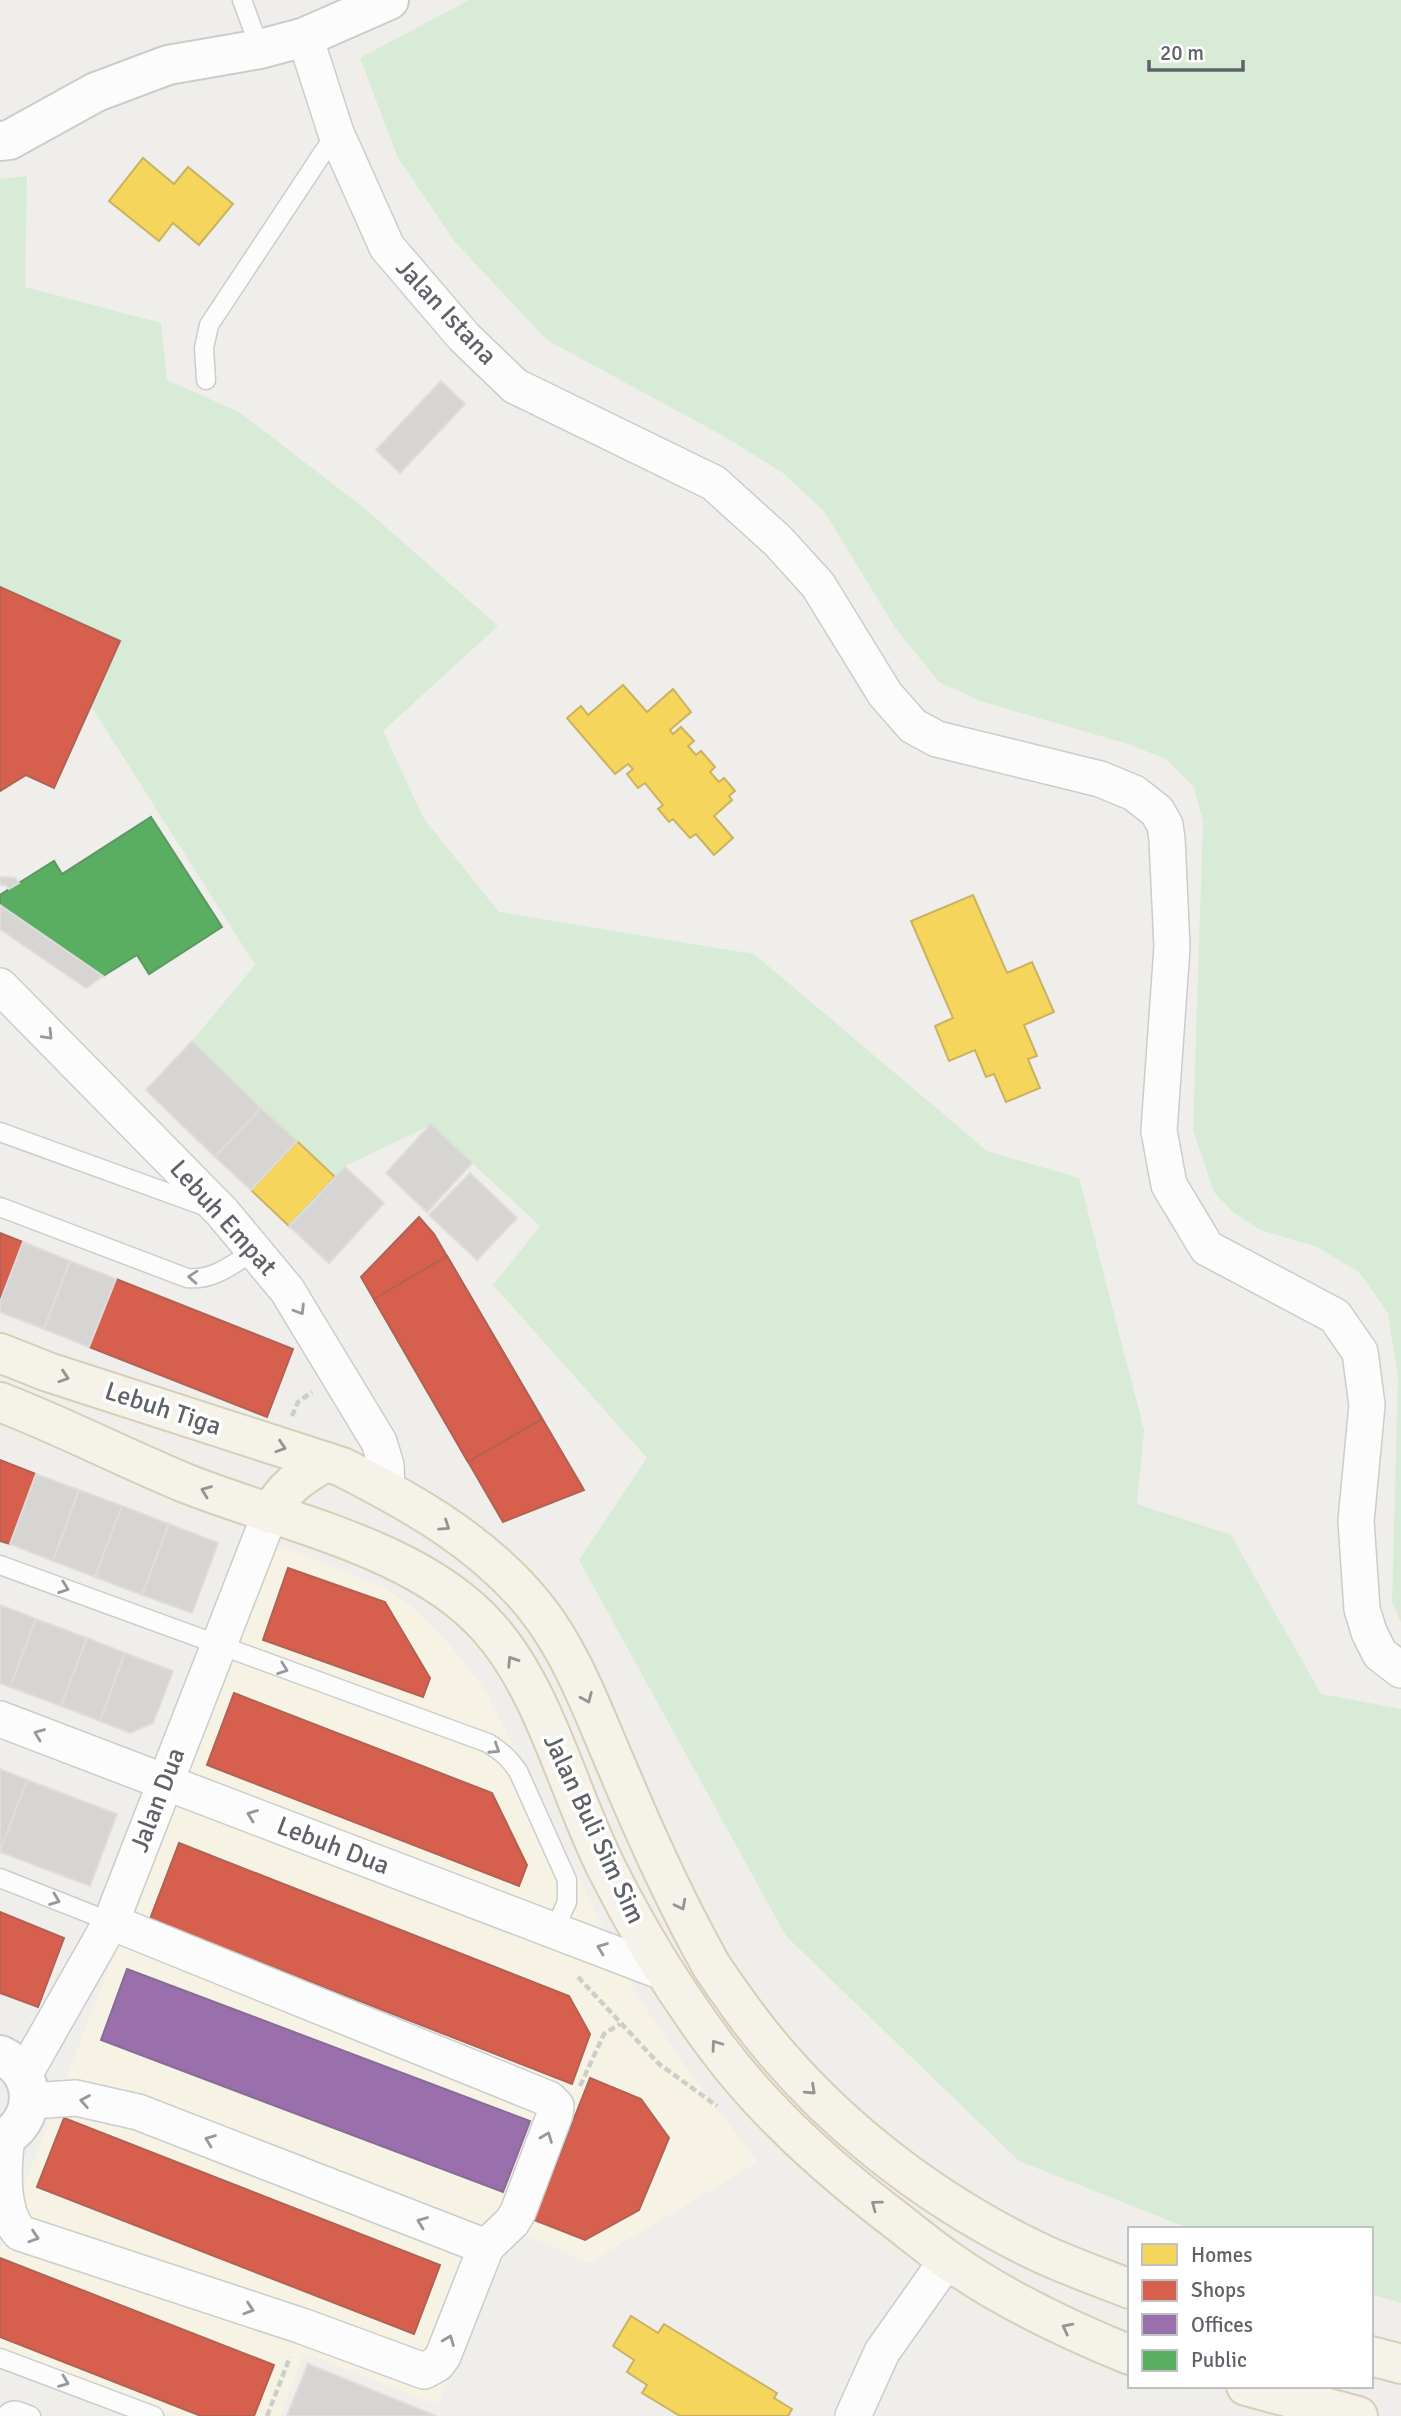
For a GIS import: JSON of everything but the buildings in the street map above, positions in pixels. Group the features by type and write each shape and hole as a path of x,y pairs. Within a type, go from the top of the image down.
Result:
{"main road":[{"name":"Lebuh Tiga","path":"0,1353 48,1372 326,1461"},
{"name":"Lebuh Tiga","path":"0,1402 183,1482 270,1514"},
{"name":"Jalan Buli Sim Sim","path":"326,1461 342,1466 387,1490 447,1526 488,1558 535,1607 562,1644 646,1835 712,1967 757,2031 802,2081 856,2133 925,2186 1047,2256 1128,2288"},
{"path":"270,1514 290,1484 326,1461"},
{"name":"Jalan Buli Sim Sim","path":"270,1514 330,1534 419,1572 454,1596 489,1628 514,1663 543,1715 580,1810 607,1868 666,1973 718,2049 770,2110 841,2178 947,2260 1032,2310 1082,2336 1128,2354"},
{"path":"1373,2357 1401,2364"},
{"path":"1253,2388 1358,2416"}],"street":[{"path":"0,141 9,140 96,92 168,65 260,49 305,37 390,0"},
{"name":"Jalan Istana","path":"305,37 336,133 387,247 464,337 515,386 714,483 778,541 818,585 885,694 913,726 937,738 1100,779 1134,793 1157,811 1165,825 1167,839 1172,947 1159,1130 1169,1185 1207,1248 1335,1316 1360,1352 1367,1405 1356,1521 1362,1609 1380,1654 1401,1670"},
{"name":"Lebuh Empat","path":"0,986 222,1212 288,1290 379,1442 386,1465 387,1490"},
{"name":"Jalan Dua","path":"18,2077 111,1922 270,1514"},
{"name":"Lebuh Dua","path":"0,1719 666,1973"},
{"path":"111,1922 549,2099 556,2106 555,2114 518,2212 512,2222 486,2247 443,2356 431,2369 424,2371 302,2326 20,2232 9,2225 1,2189 4,2138 23,2122 18,2077 76,2098 138,2112 486,2247"},
{"path":"853,2416 882,2351 947,2260"}],"lane":[{"path":"242,0 260,49"},
{"path":"206,380 204,348 209,325 336,133"},
{"path":"0,1132 222,1212"},
{"path":"0,1207 187,1278 200,1279 213,1275 254,1251"},
{"path":"0,1565 488,1743 509,1758 518,1771 567,1881 567,1902 554,1930"},
{"path":"0,1878 111,1922"},
{"path":"0,2358 154,2416"},
{"path":"5,2416 9,2411 15,2410 31,2416"}],"path":[{"path":"279,1446 298,1402 340,1374"},
{"path":"577,1976 659,2064 721,2110"},
{"path":"556,2106 581,2085 604,2035 620,2024"},
{"path":"267,2416 302,2326"}],"shaded area":[{"path":"274,1544 382,1587 410,1605 450,1645 485,1690 639,1999 692,2076 758,2162 588,2263 523,2234 496,2257 438,2405 304,2353 280,2416 175,2416 0,2349 0,2248"}],"green space":[{"path":"469,0 1401,0 1401,1622 1392,1602 1398,1378 1388,1313 1359,1272 1317,1247 1260,1230 1232,1211 1214,1192 1193,1130 1203,822 1194,787 1166,759 1128,744 983,702 939,682 896,629 824,511 783,473 727,438 547,340 455,242 398,158 360,58"},
{"path":"27,176 25,287 161,323 167,380 239,412 363,507 498,626 383,731 424,819 499,912 754,954 987,1151 1079,1178 1144,1430 1137,1504 1231,1535 1321,1694 1401,1709 1401,2303 1373,2295 1373,2227 1185,2227 1019,2161 786,1936 579,1560 647,1458 493,1285 540,1226 431,1125 345,1166 335,1177 192,1041 255,965 91,706 120,642 0,587 0,179"}]}
